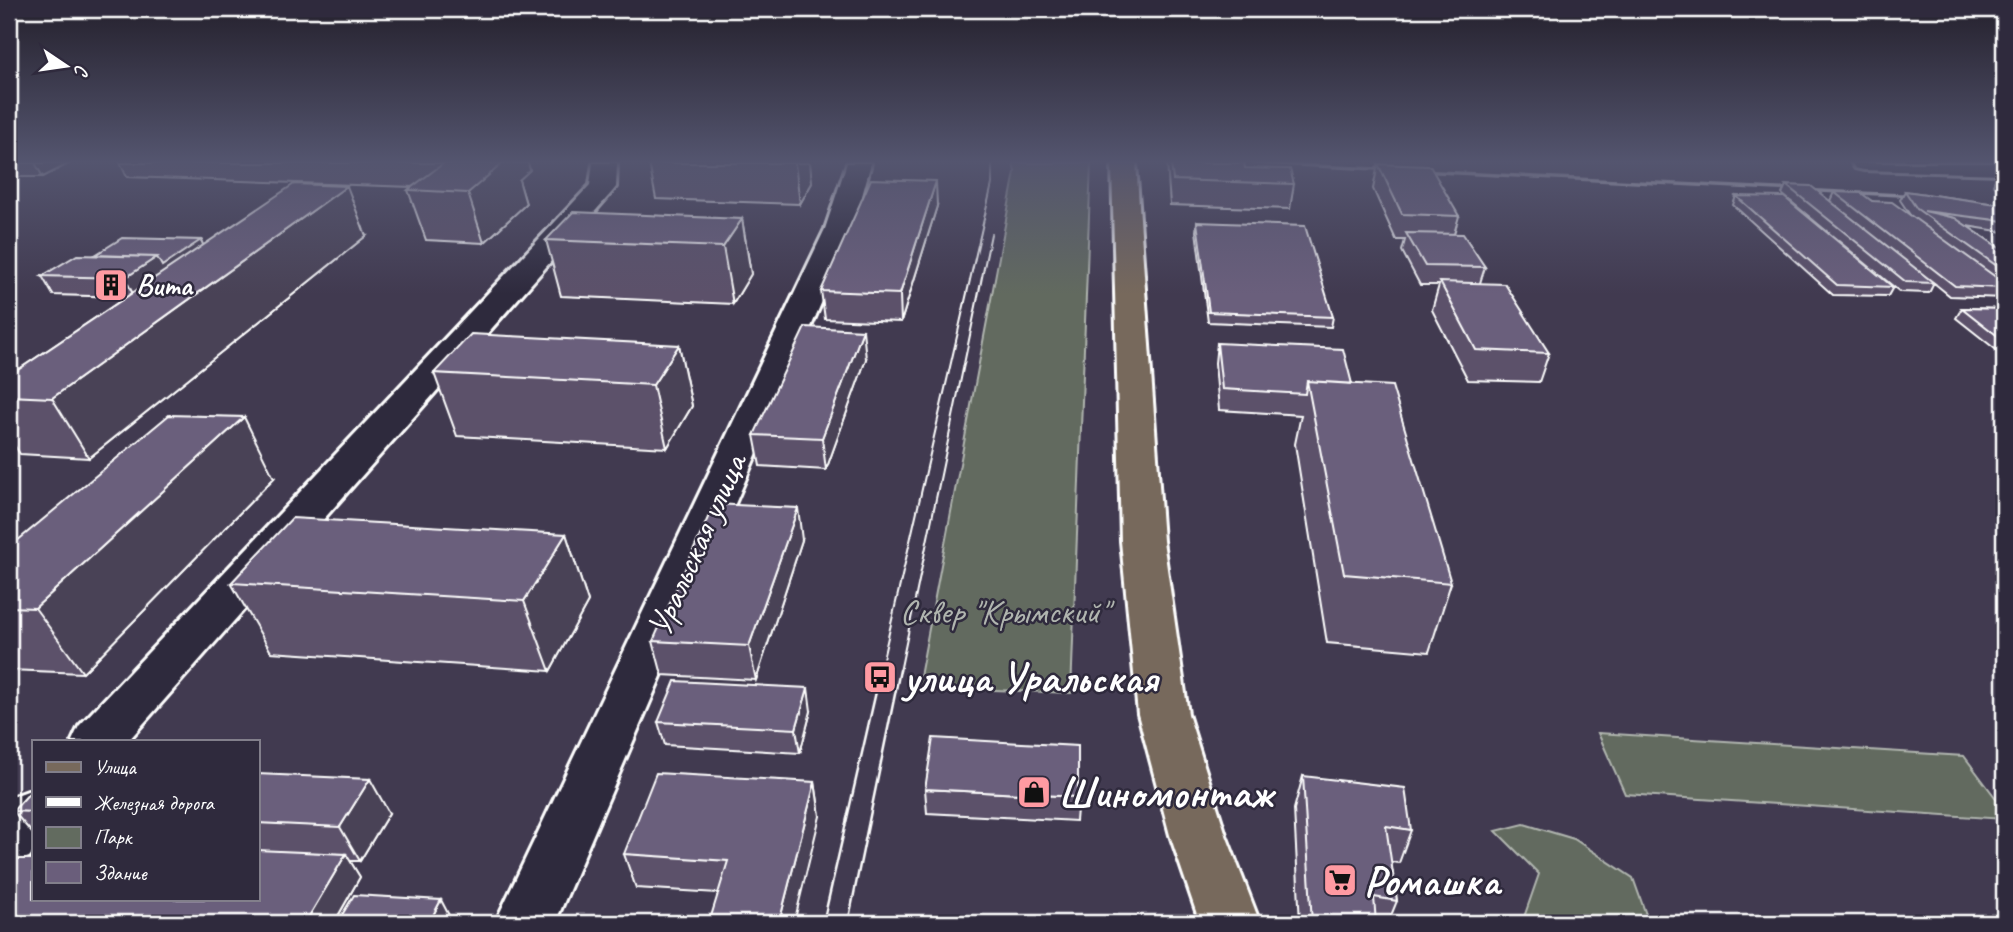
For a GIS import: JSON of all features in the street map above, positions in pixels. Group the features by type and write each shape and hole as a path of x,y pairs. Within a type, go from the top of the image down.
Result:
{"main road":[{"path":"1116,206 1119,413 1125,557 1138,713 1203,923"},
{"path":"1126,206 1142,541 1163,714 1198,835 1230,923"}],"street":[{"path":"98,740 585,206"},
{"name":"Уральская улица","path":"525,923 839,229 846,206"},
{"path":"9,840 32,814"}],"green space":[{"name":"Сквер \"Крымский\"","path":"1009,206 1089,206 1071,693 918,687"},
{"path":"1598,733 1964,756 2004,809 2004,819 1625,794"},
{"path":"1524,824 1574,839 1633,878 1649,923 1522,923 1539,874 1496,831"}],"building":[{"path":"261,206 318,206 52,398 9,396 9,376"},
{"path":"859,206 928,206 900,294 821,291"},
{"path":"1398,206 1453,206 1459,216 1402,214"},
{"path":"1748,206 1795,206 1893,287 1837,285"},
{"path":"1813,206 1837,206 1934,283 1906,282"},
{"path":"1853,206 1898,206 2004,283 2004,288 1955,286"},
{"path":"1915,206 2004,206 2004,221 1924,211 1955,218 2004,251 2004,271"},
{"path":"573,212 742,219 723,247 546,240"},
{"path":"1197,222 1305,226 1333,317 1209,312"},
{"path":"1406,233 1463,234 1485,267 1425,266"},
{"path":"122,238 201,240 162,266 157,257 95,255"},
{"path":"77,255 157,257 125,278 42,276"},
{"path":"1440,282 1505,284 1549,353 1476,350"},
{"path":"1962,308 2004,309 2004,341"},
{"path":"805,327 863,330 822,438 754,435"},
{"path":"471,334 679,345 653,385 434,373"},
{"path":"1217,343 1343,349 1352,384 1307,381 1305,394 1222,389"},
{"path":"1307,381 1392,386 1451,583 1344,574"},
{"path":"169,415 244,417 35,608 9,607 9,541 17,541"},
{"path":"714,504 798,508 749,646 653,641"},
{"path":"292,518 566,534 524,601 231,583"},
{"path":"675,681 808,688 796,729 658,722"},
{"path":"933,738 1078,746 1078,797 925,789"},
{"path":"656,773 815,782 779,923 709,923 728,861 624,854"},
{"path":"259,774 370,779 340,827 259,823"},
{"path":"1303,776 1405,788 1411,830 1386,826 1397,901 1374,897 1376,923 1312,923"},
{"path":"32,790 32,812 13,811"},
{"path":"259,850 346,854 305,923 9,923 9,859 32,859 32,900 259,900"},
{"path":"354,895 441,900 429,923 337,923"}],"tram line":[{"path":"880,672 987,206"},
{"path":"900,672 991,234"},
{"path":"823,923 881,670"},
{"path":"848,923 900,670"}],"place":[{"name":"Вита","path":"111,285"},
{"name":"улица Уральская","path":"880,677"},
{"name":"Шиномонтаж","path":"1034,792"},
{"name":"Ромашка","path":"1340,880"}]}
